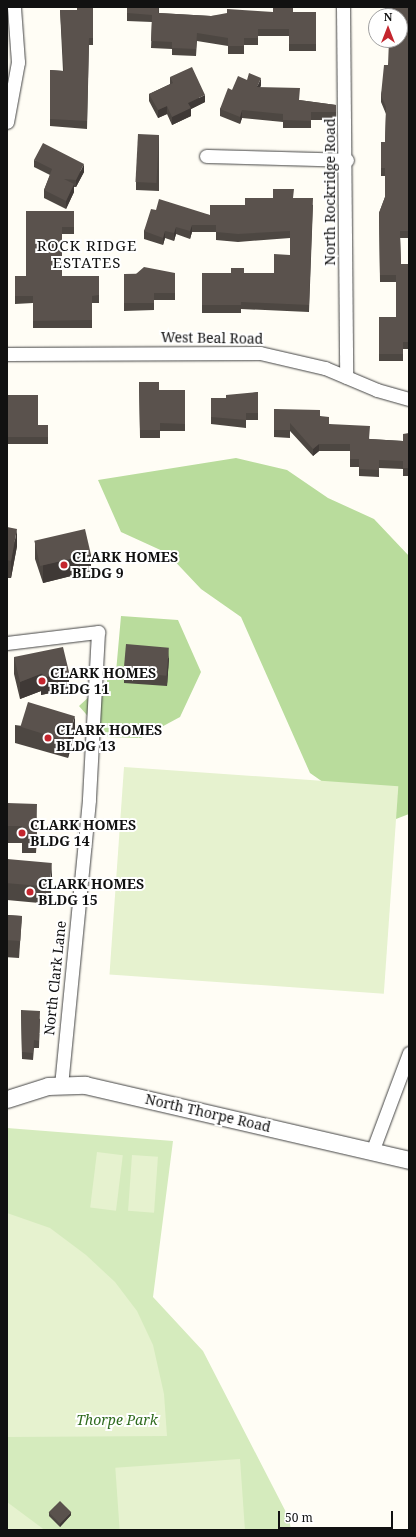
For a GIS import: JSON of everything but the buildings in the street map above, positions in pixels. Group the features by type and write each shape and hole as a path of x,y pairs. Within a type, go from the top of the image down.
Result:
{"street":[{"path":"7,122 18,62 14,7"},
{"name":"North Rockridge Road","path":"343,7 347,160 346,377"},
{"path":"206,156 347,160"},
{"name":"West Beal Road","path":"7,354 260,353 325,368 409,399"},
{"name":"North Clark Lane","path":"7,643 98,632 88,800 61,1084"},
{"path":"372,1152 409,1053"},
{"name":"North Thorpe Road","path":"7,1099 61,1084 100,1088 409,1160"}],"green space":[{"path":"236,458 287,470 328,498 374,519 409,556 409,814 383,824 310,773 241,617 201,589 167,553 121,532 98,480"},
{"path":"121,616 178,620 201,672 180,717 141,738 106,737 79,706 116,672"},
{"path":"124,767 398,786 384,994 109,974"},
{"name":"Thorpe Park","path":"7,1128 173,1141 153,1297 203,1351 289,1518 291,1530 7,1530"},
{"path":"97,1152 123,1155 116,1211 90,1208"},
{"path":"132,1155 158,1157 154,1213 128,1211"},
{"path":"7,1213 50,1228 86,1255 115,1282 137,1311 153,1345 164,1394 167,1436 7,1437"},
{"path":"240,1459 245,1530 120,1530 115,1468"},
{"path":"7,1502 42,1528 44,1530 7,1530"}],"place":[{"name":"CLARK HOMES BLDG 9","path":"64,565"},
{"name":"CLARK HOMES BLDG 11","path":"42,681"},
{"name":"CLARK HOMES BLDG 13","path":"48,738"},
{"name":"CLARK HOMES BLDG 14","path":"22,833"},
{"name":"CLARK HOMES BLDG 15","path":"30,892"}],"district":[{"name":"ROCK RIDGE ESTATES","path":"87,254"}]}
